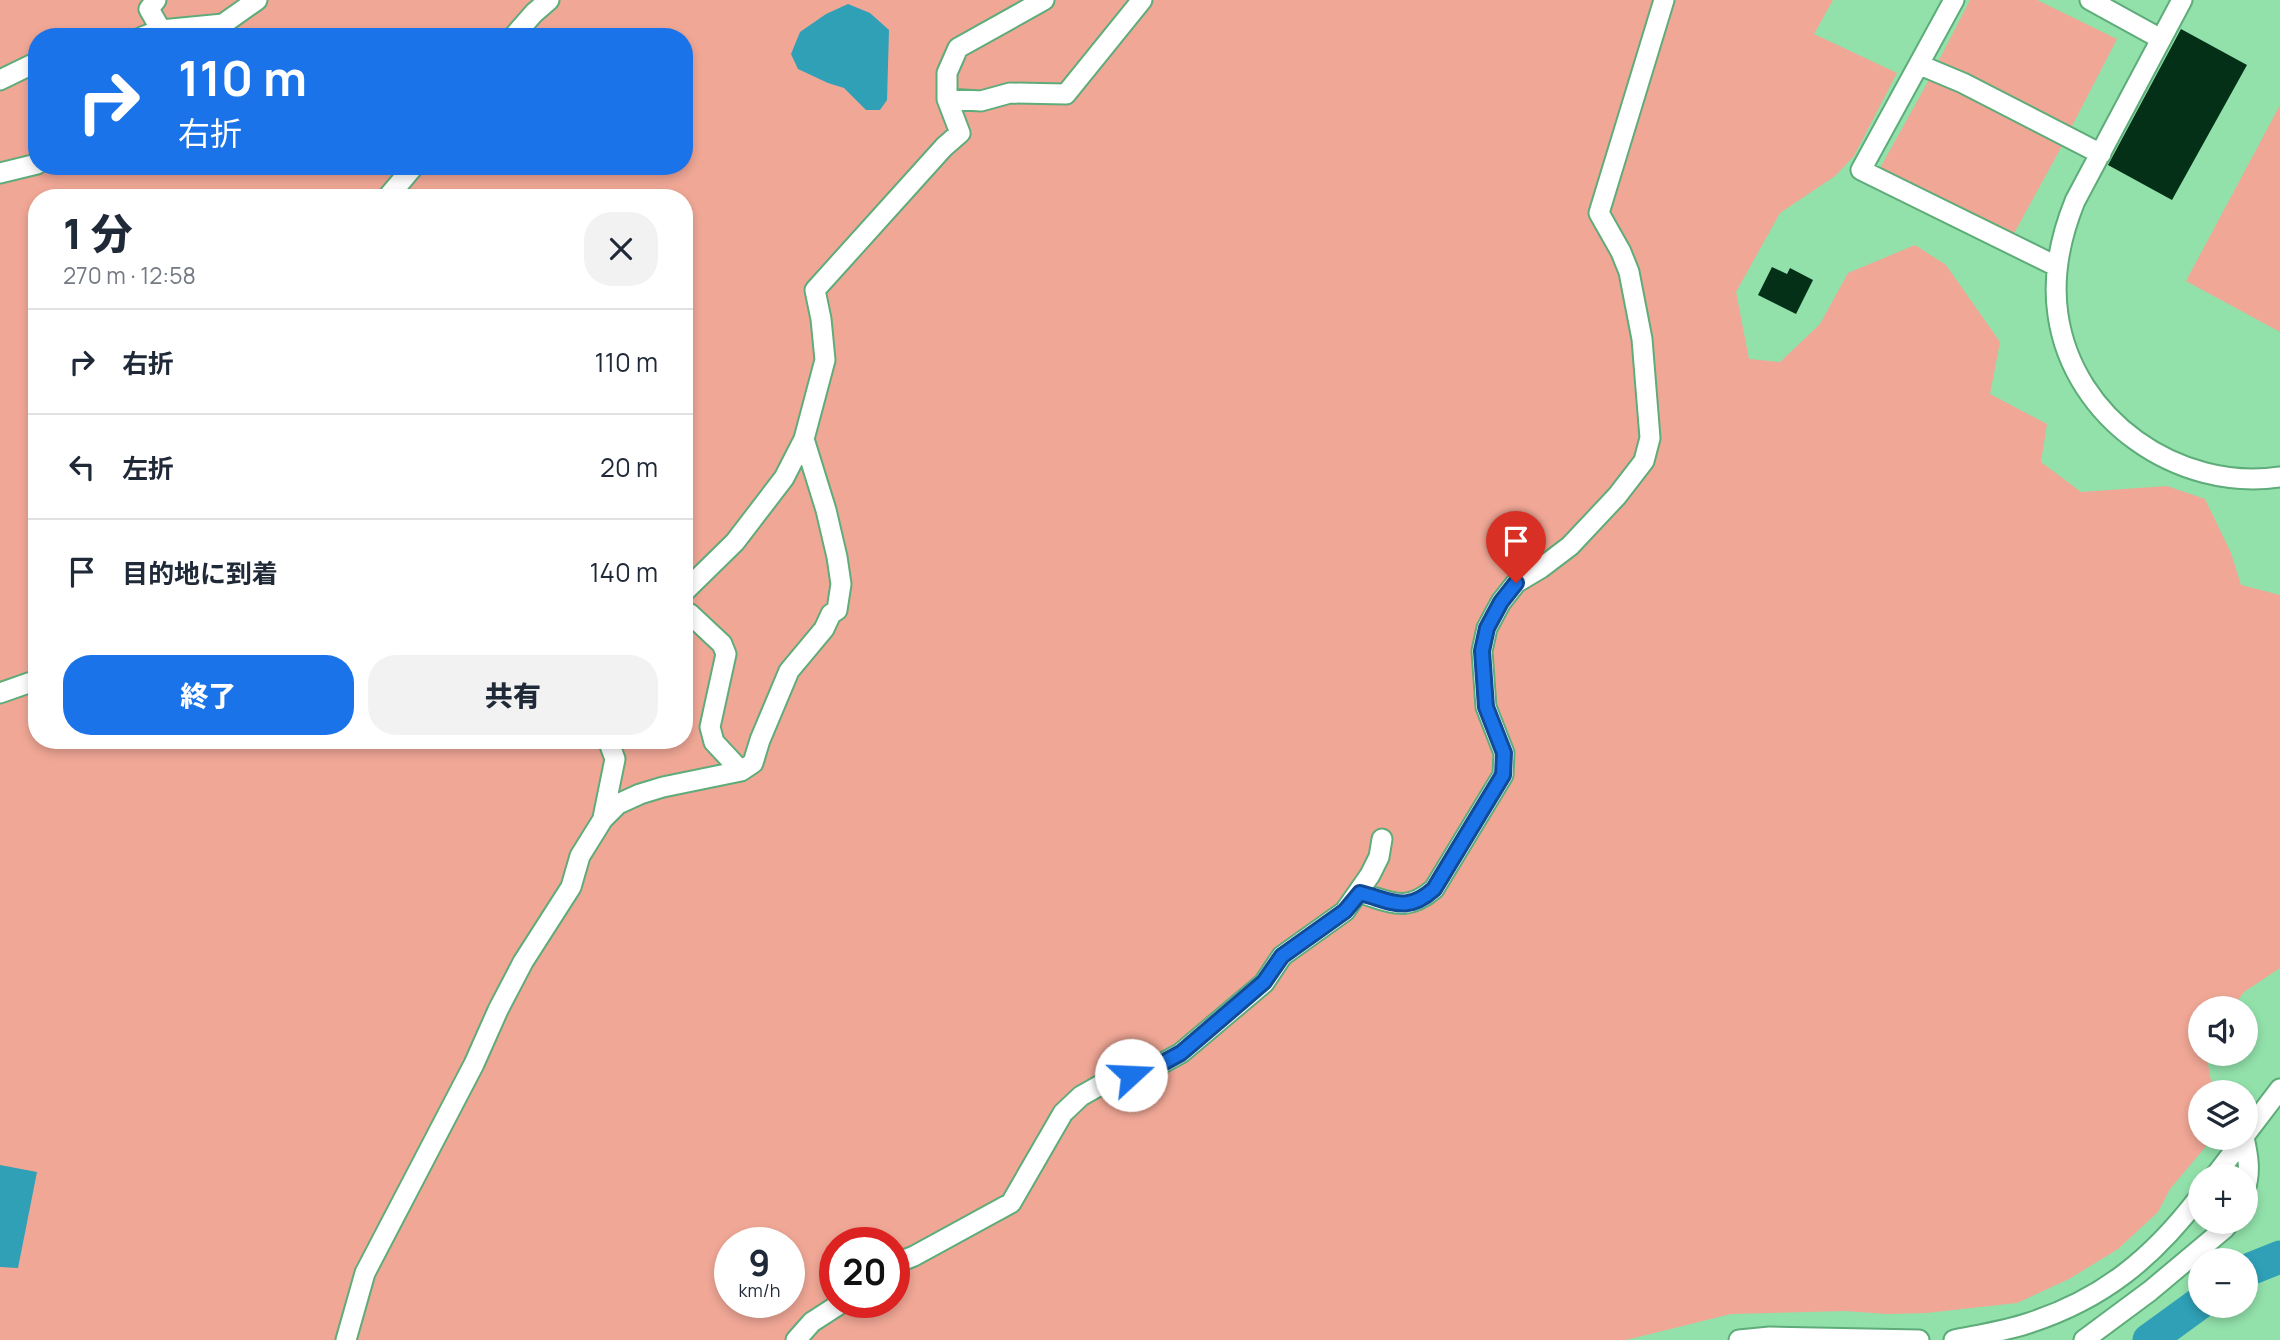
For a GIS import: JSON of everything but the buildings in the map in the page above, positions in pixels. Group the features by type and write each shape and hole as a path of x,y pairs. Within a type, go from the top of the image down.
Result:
{"street":[{"path":"156,0 149,9 161,28"},
{"path":"217,28 257,0"},
{"path":"521,28 549,0"},
{"path":"693,583 735,542 784,478 804,439 825,360 815,290 960,132 947,99 947,73 958,48 1044,0"},
{"path":"947,99 981,101 1010,93 1066,94 1142,0"},
{"path":"1360,893 1409,905 1425,898 1434,889 1503,775 1504,753 1486,707 1482,651 1487,628 1501,602 1516,583 1570,547 1617,496 1644,461 1650,438 1642,339 1629,272 1599,214 1664,0"},
{"path":"1954,0 1861,170 2056,266"},
{"path":"2090,0 2161,39"},
{"path":"2182,0 2075,201 2065,227 2056,266 2058,315 2067,347 2089,393 2121,429 2143,446 2189,469 2247,480 2280,477"},
{"path":"182,28 223,24"},
{"path":"1920,65 1963,83 2101,154"},
{"path":"0,80 28,66"},
{"path":"0,173 28,165"},
{"path":"395,189 406,175"},
{"path":"346,1340 365,1273 474,1064 523,962 571,887 580,856 603,819 618,804 640,794 741,771 754,763 760,740 789,671 824,629 831,614 837,610 841,584 837,557 804,439"},
{"path":"693,617 722,644 726,654 710,727 713,742 741,771"},
{"path":"0,693 28,683"},
{"path":"603,819 615,759 611,749"},
{"path":"910,1258 1012,1203 1063,1113 1081,1096 1111,1079 1150,1070 1181,1053 1264,982 1282,956 1345,911 1360,893 1379,857 1382,839"},
{"path":"2258,1118 2280,1089"},
{"path":"1954,1340 2027,1324 2101,1292 2154,1250 2188,1212"},
{"path":"2084,1340 2150,1291 2218,1234"},
{"path":"796,1340 819,1317"},
{"path":"1739,1340 1770,1337 1919,1340"}],"shaded area":[{"path":"0,0 1833,0 1814,34 1897,73 1854,156 1835,176 1780,213 1736,292 1749,359 1780,362 1820,324 1848,273 1915,245 1946,265 2000,342 1990,394 2047,424 2041,462 2081,492 2167,486 2205,499 2231,553 2241,585 2280,595 2280,968 2241,996 2188,996 2188,1066 2208,1066 2211,1080 2188,1080 2188,1150 2203,1150 2191,1164 2188,1164 2158,1212 2118,1249 2069,1279 2017,1303 1926,1313 1845,1311 1731,1314 1626,1340 0,1340"},
{"path":"1970,0 2037,0 2117,39 2070,130 1938,62"},
{"path":"1930,78 2063,144 2012,237 1880,168"},
{"path":"2280,105 2280,332 2186,281"}],"water":[{"path":"848,4 870,13 889,30 887,100 880,110 866,110 844,88 798,69 791,54 800,32 826,14"},
{"path":"0,1165 37,1172 18,1268 0,1267"}],"waterway":[{"path":"2258,1266 2280,1257"},
{"path":"2149,1340 2188,1312"}],"route":[{"path":"1131,1075 1150,1070 1181,1053 1264,982 1282,956 1345,911 1360,893 1409,905 1425,898 1434,889 1503,775 1504,753 1486,707 1482,651 1487,628 1501,602 1516,583"}]}
